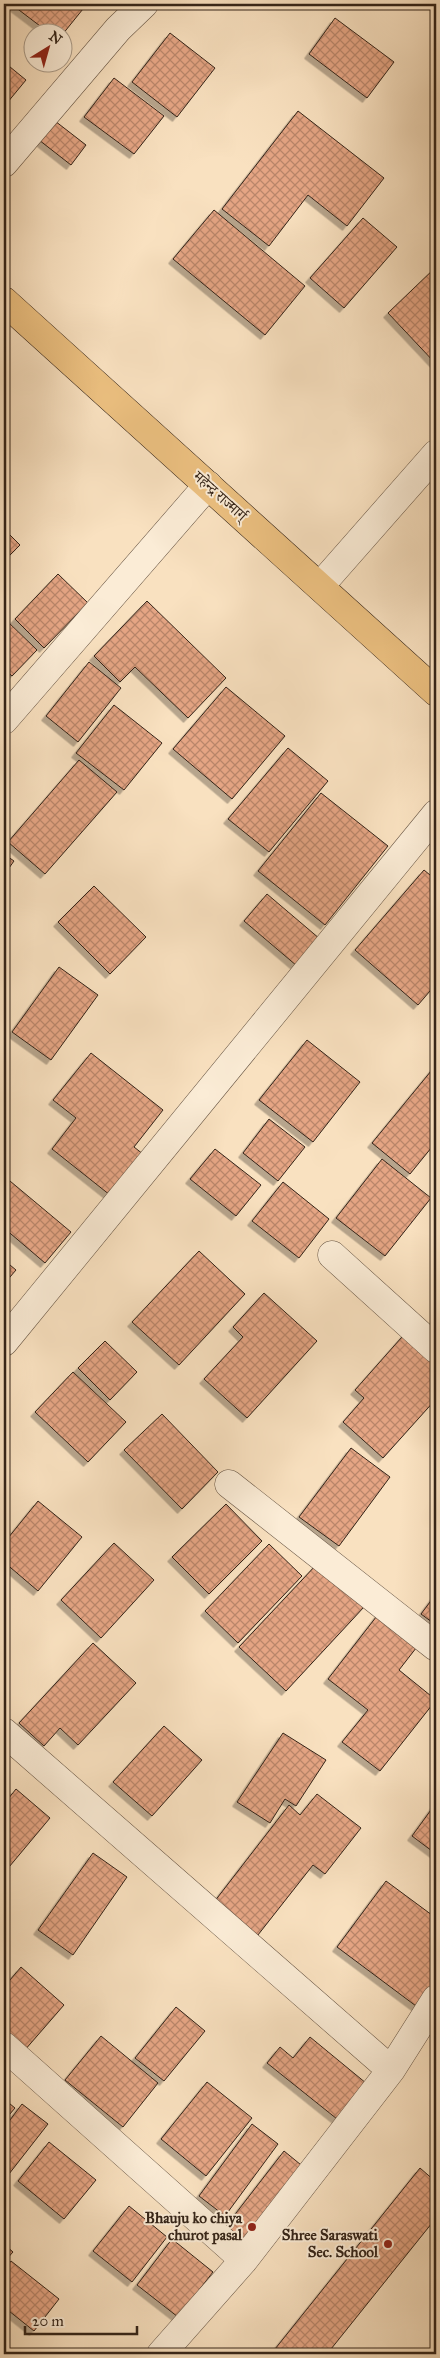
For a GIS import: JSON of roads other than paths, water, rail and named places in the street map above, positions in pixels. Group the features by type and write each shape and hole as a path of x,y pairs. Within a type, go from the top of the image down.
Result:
{"highway":[{"name":"महेन्द्र राज्मार्ग्","path":"4,301 436,692"}],"street":[{"path":"4,163 118,29 144,4"},
{"path":"320,586 436,454"},
{"path":"4,720 208,485"},
{"path":"4,1342 436,814"},
{"path":"332,1255 436,1349"},
{"path":"229,1484 436,1646"},
{"path":"4,1732 391,2070"},
{"path":"161,2354 244,2260 391,2070 436,1999"},
{"path":"4,2046 244,2260"}],"place":[{"name":"Bhauju ko chiya churot pasal","path":"252,2227"},
{"name":"Shree Saraswati Sec. School","path":"388,2244"}]}
